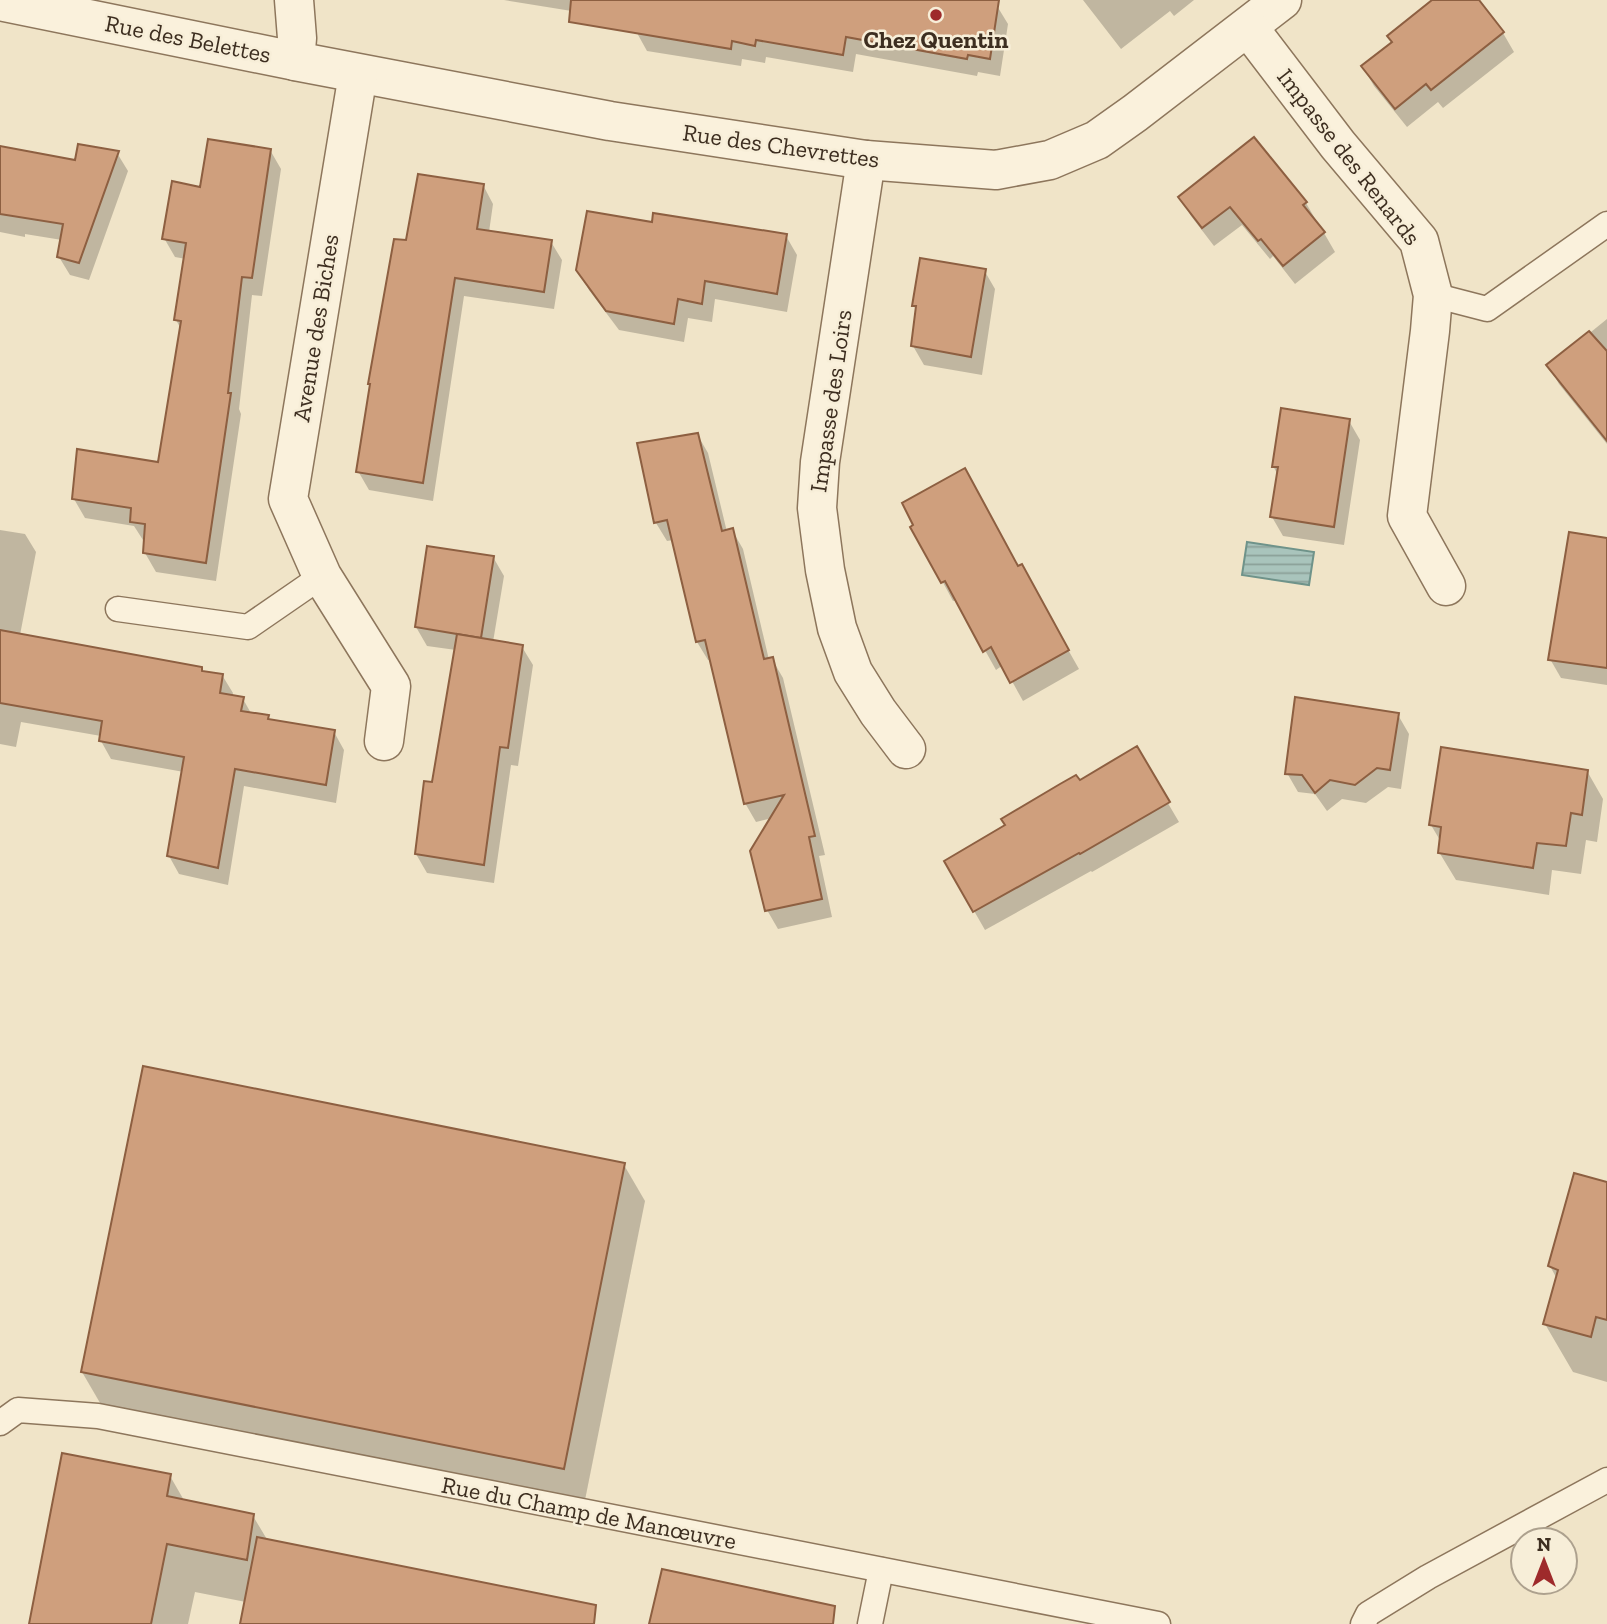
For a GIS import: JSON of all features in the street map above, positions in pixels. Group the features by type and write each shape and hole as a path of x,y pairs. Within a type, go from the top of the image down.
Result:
{"street":[{"path":"294,0 298,38 295,61"},
{"name":"Rue des Chevrettes","path":"295,61 610,121 866,160 996,170 1049,160 1097,140 1282,0"},
{"name":"Rue des Belettes","path":"0,1 295,61"},
{"name":"Impasse des Renards","path":"1248,27 1338,145 1419,241 1433,295 1407,516 1446,586"},
{"name":"Avenue des Biches","path":"358,74 288,499 322,576 391,685 384,741"},
{"name":"Impasse des Loirs","path":"866,160 820,463 817,508 825,570 837,628 853,672 906,749"}],"lane":[{"path":"1433,295 1487,309 1607,224"},
{"path":"118,609 248,627 322,576"},
{"name":"Rue du Champ de Manœuvre","path":"9,1417 97,1416 1158,1624"},
{"path":"1363,1624 1368,1614 1428,1577 1607,1479"},
{"path":"870,1624 881,1570"}],"water":[{"path":"1247,542 1314,552 1309,585 1242,575"}],"building":[{"path":"571,0 999,0 990,59 968,55 967,59 846,37 843,55 756,40 755,46 732,41 731,49 569,22"},
{"path":"1432,0 1479,0 1504,32 1431,90 1426,84 1395,109 1361,66 1392,42 1387,36"},
{"path":"1254,137 1307,202 1303,205 1325,232 1283,266 1230,207 1202,228 1178,197"},
{"path":"208,139 271,149 252,278 242,277 228,393 231,393 206,563 143,553 145,524 130,522 131,508 72,499 77,449 158,462 181,321 174,320 186,243 162,239 172,181 200,187"},
{"path":"78,144 119,151 79,263 57,257 63,224 0,214 0,146 75,160"},
{"path":"418,174 484,184 477,229 552,240 544,292 455,278 423,483 356,472 368,384 394,239 406,240"},
{"path":"587,211 652,222 653,213 787,234 777,294 705,281 702,304 678,299 674,324 606,311 576,270"},
{"path":"920,258 986,269 971,357 911,346 916,306 912,306"},
{"path":"1589,331 1607,351 1607,441 1546,365"},
{"path":"1281,408 1350,419 1334,527 1270,517 1278,467 1272,467"},
{"path":"698,433 722,531 733,528 764,659 773,657 815,836 809,837 822,899 765,911 750,851 784,795 744,804 705,640 696,642 667,520 654,523 637,443"},
{"path":"965,468 1018,566 1022,564 1069,650 1010,683 991,647 983,652 945,581 941,583 910,527 913,525 902,503"},
{"path":"1569,532 1607,538 1607,668 1548,660"},
{"path":"427,546 494,556 481,638 415,627"},
{"path":"0,630 202,667 202,671 223,674 220,693 244,697 241,711 269,715 268,719 335,730 326,785 235,769 218,868 167,856 184,757 99,741 102,721 0,703"},
{"path":"457,634 523,645 508,748 500,747 484,865 415,854 424,781 432,782"},
{"path":"1295,697 1399,713 1390,770 1377,768 1355,785 1330,780 1315,793 1302,775 1285,774"},
{"path":"1137,746 1170,802 973,912 944,861 1005,825 1001,819 1076,775 1080,780"},
{"path":"1441,747 1588,770 1582,815 1571,813 1566,846 1537,843 1533,868 1438,853 1441,827 1429,825"},
{"path":"143,1066 625,1163 564,1469 81,1372"},
{"path":"1574,1173 1607,1182 1607,1320 1596,1317 1591,1337 1543,1324 1558,1270 1548,1266"},
{"path":"62,1453 171,1474 167,1496 254,1514 247,1560 167,1544 151,1624 29,1624"},
{"path":"257,1537 596,1605 594,1624 240,1624"},
{"path":"662,1569 835,1606 833,1624 649,1624"}],"place":[{"name":"Chez Quentin","path":"936,15"}]}
